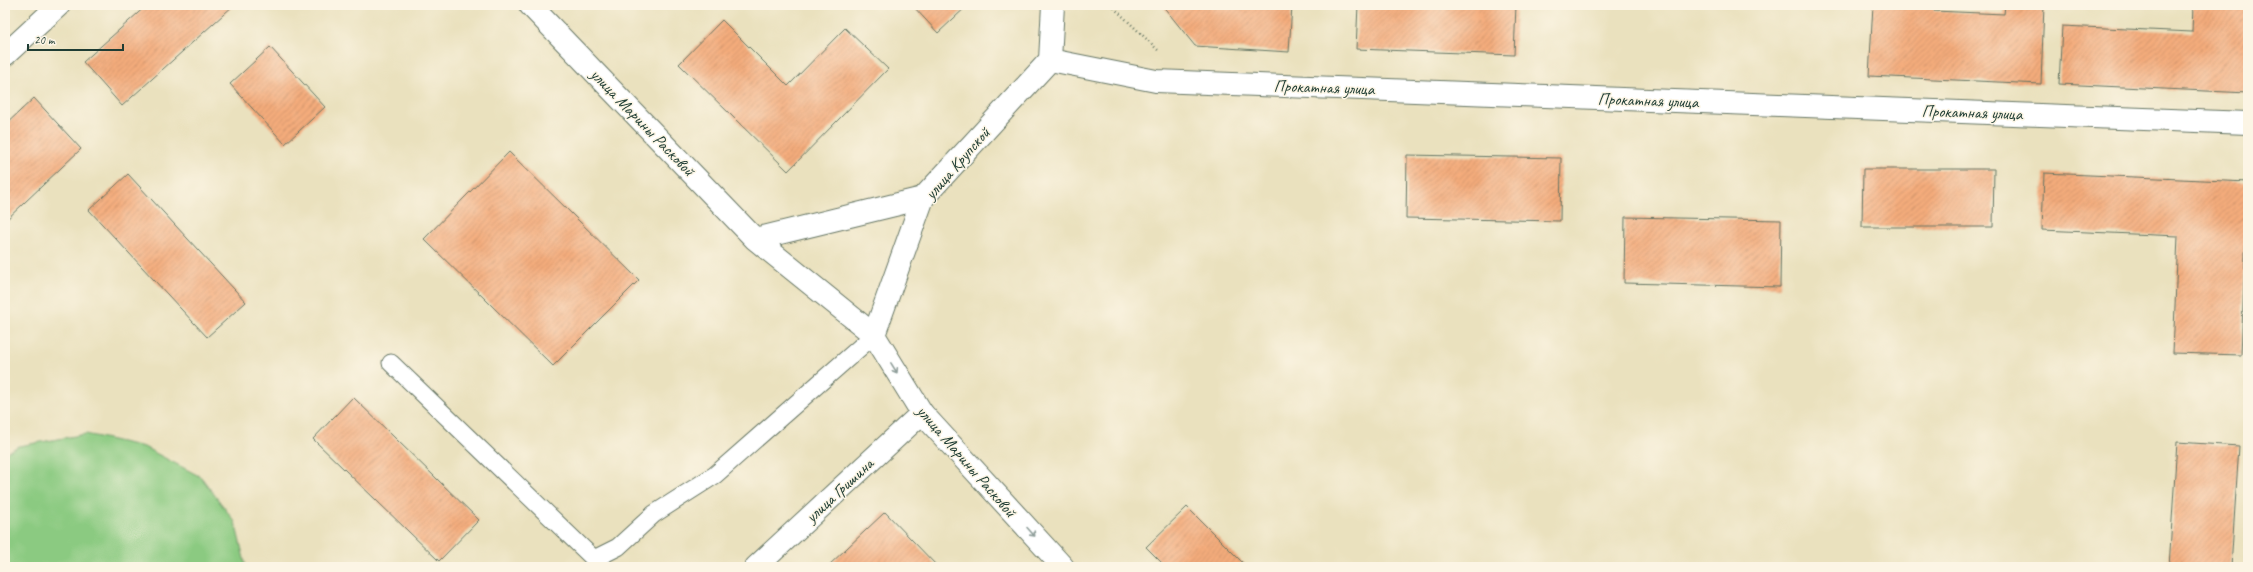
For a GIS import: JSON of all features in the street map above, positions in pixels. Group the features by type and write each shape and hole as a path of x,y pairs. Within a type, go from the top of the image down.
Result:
{"street":[{"path":"5,55 59,5"},
{"name":"улица Марины Расковой","path":"530,5 755,238 874,335 922,413 1062,567"},
{"path":"1050,60 1053,5"},
{"name":"Прокатная улица","path":"1050,60 1156,81 2248,123"},
{"name":"улица Крупской","path":"874,335 923,198 1050,60"},
{"path":"755,238 923,198"},
{"name":"улица Гришина","path":"756,567 922,413"}],"lane":[{"path":"391,363 594,559 618,547 654,514 715,475 874,335"}],"green space":[{"path":"86,434 144,447 201,477 235,522 246,567 5,567 5,453 19,446"}],"building":[{"path":"147,5 234,5 122,106 83,62"},
{"path":"912,5 968,5 938,33"},
{"path":"1162,5 1292,5 1289,52 1195,46"},
{"path":"1358,5 1516,5 1514,55 1356,49"},
{"path":"1873,5 1934,5 1934,11 2004,14 2005,5 2044,5 2041,84 1869,76"},
{"path":"2193,5 2248,5 2248,93 2059,84 2062,26 2192,32"},
{"path":"722,20 788,86 845,28 888,69 788,171 679,64"},
{"path":"270,47 325,107 285,144 230,84"},
{"path":"34,98 81,149 5,221 5,125"},
{"path":"509,152 639,280 553,366 424,239"},
{"path":"1407,155 1561,158 1560,221 1406,218"},
{"path":"1863,169 1994,169 1993,227 1862,227"},
{"path":"2044,173 2248,182 2241,355 2173,353 2178,236 2042,230"},
{"path":"128,174 246,302 207,337 89,210"},
{"path":"1625,217 1781,220 1780,287 1624,283"},
{"path":"353,397 479,520 439,561 313,439"},
{"path":"2177,442 2239,446 2231,567 2169,567"},
{"path":"1187,507 1247,567 1166,567 1146,547"},
{"path":"885,512 938,567 827,567"}]}
